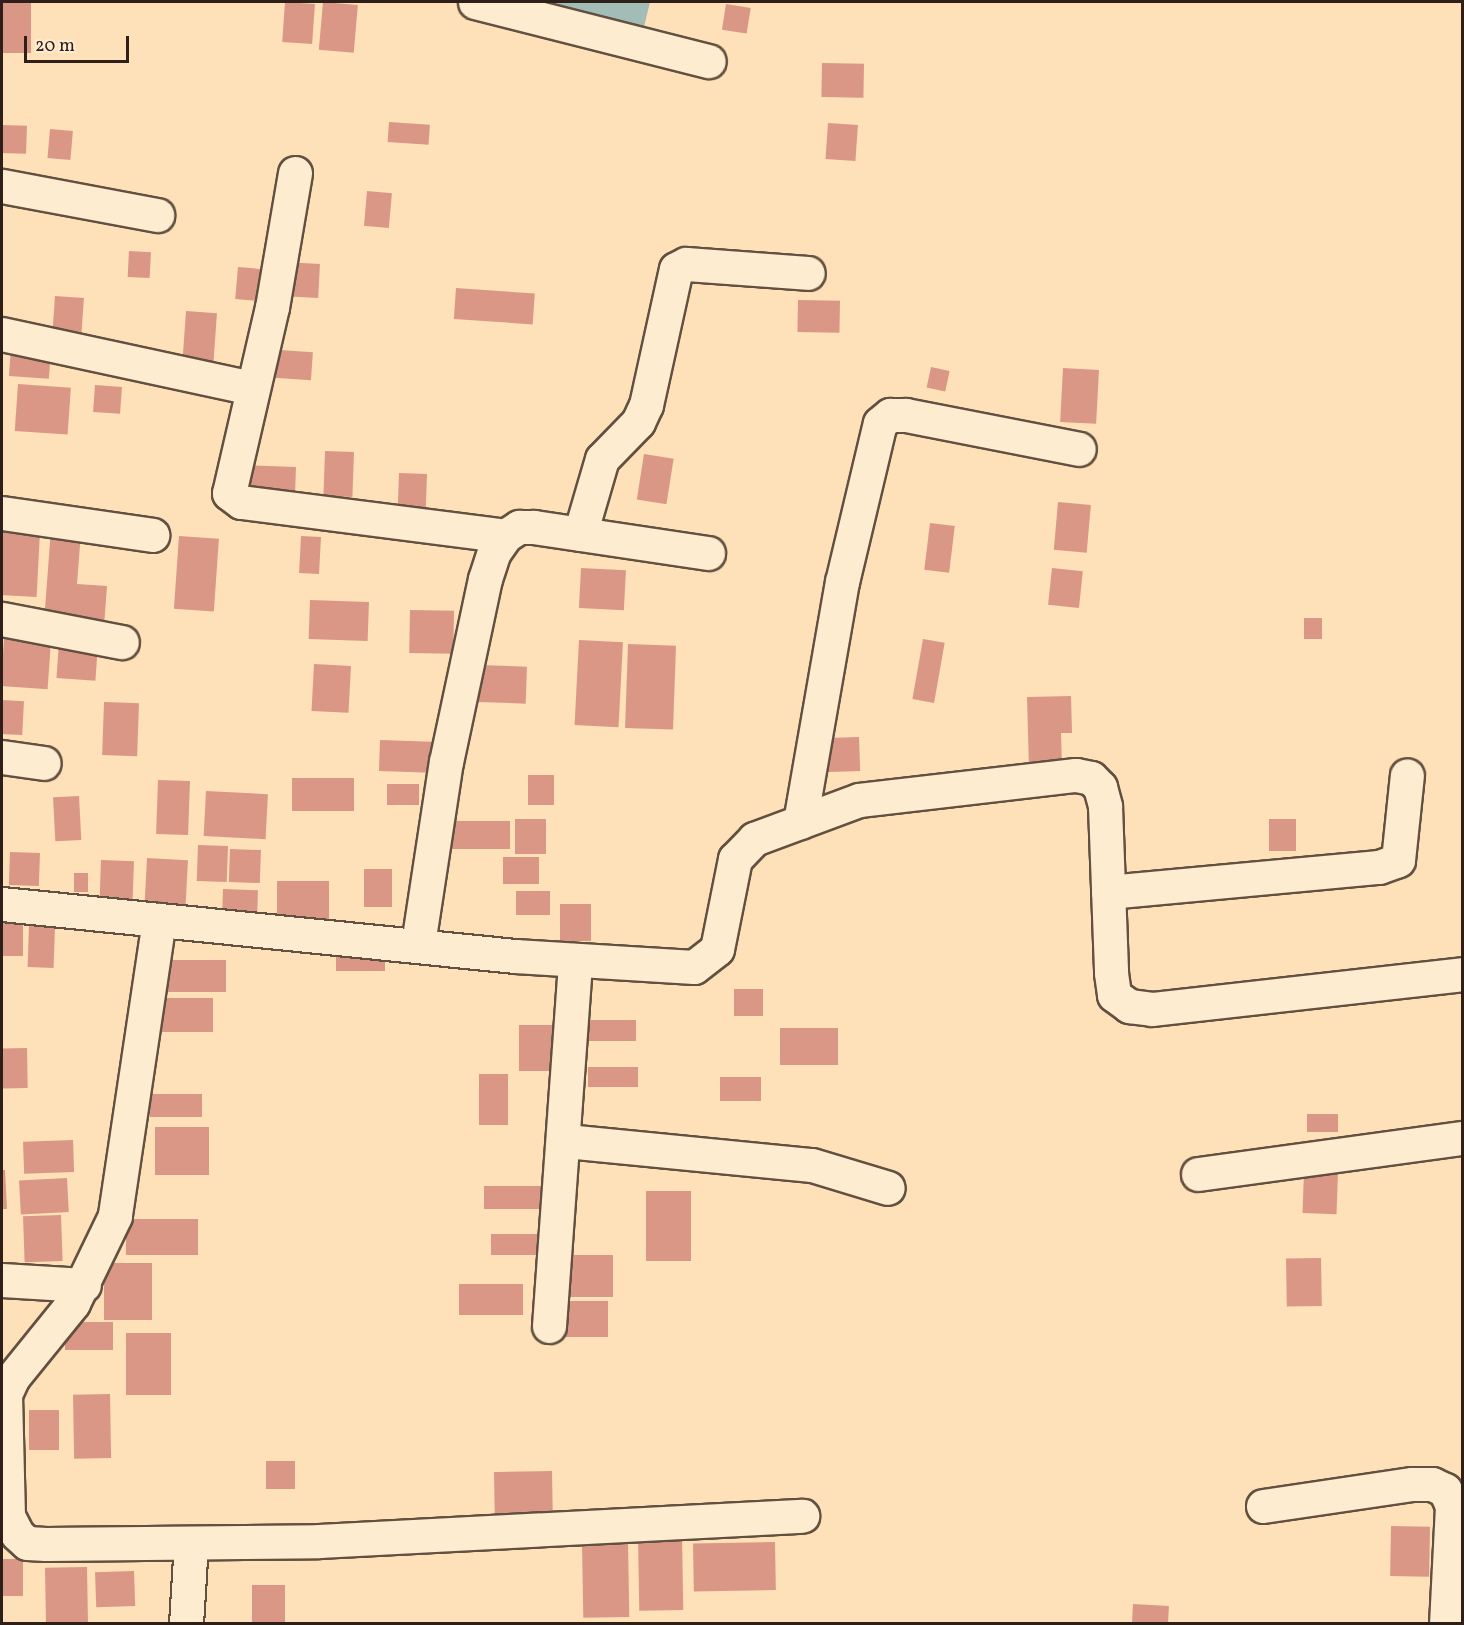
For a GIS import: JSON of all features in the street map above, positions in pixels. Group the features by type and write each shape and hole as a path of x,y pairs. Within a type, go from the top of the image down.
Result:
{"street":[{"path":"475,2 709,61"},
{"path":"295,173 272,307 228,483 229,493 241,502 505,536"},
{"path":"2,186 157,215"},
{"path":"580,534 602,459 638,422 646,405 676,268 686,264 808,273"},
{"path":"2,334 251,388"},
{"path":"800,822 842,582 880,423 890,415 906,415 1079,449"},
{"path":"2,513 152,535"},
{"path":"418,944 446,762 485,579 494,552 505,536 519,527 708,553"},
{"path":"2,620 122,642"},
{"path":"2,757 44,763"},
{"path":"2,904 575,960 693,967 708,960 717,949 735,859 742,848 800,822 859,800 1076,775 1091,778 1100,787 1105,806 1114,995 1129,1006 1152,1009 1462,974"},
{"path":"1108,892 1379,867 1398,860 1407,776"},
{"path":"159,920 115,1216 84,1285 54,1332 13,1377 5,1394 8,1516 27,1543 319,1541 802,1516"},
{"path":"549,1326 566,1142 575,960"},
{"path":"1198,1174 1462,1138"},
{"path":"566,1142 812,1166 888,1188"},
{"path":"2,1280 84,1285"},
{"path":"1263,1506 1412,1484 1454,1487 1446,1623"},
{"path":"186,1623 191,1543"}],"water":[{"path":"537,2 650,2 644,27"}],"building":[{"path":"2,2 31,2 31,53 2,53"},
{"path":"285,2 315,4 312,44 282,42"},
{"path":"323,2 358,5 354,53 319,50"},
{"path":"726,4 751,8 747,34 722,30"},
{"path":"822,63 864,64 863,98 821,97"},
{"path":"389,122 430,125 429,145 388,142"},
{"path":"828,123 858,125 855,161 825,159"},
{"path":"2,125 27,126 26,154 2,153"},
{"path":"50,129 73,131 70,160 47,158"},
{"path":"367,191 392,193 389,228 364,226"},
{"path":"129,251 151,252 150,278 128,277"},
{"path":"283,262 320,264 318,298 281,296"},
{"path":"238,267 271,270 268,302 235,299"},
{"path":"456,288 535,294 533,324 454,319"},
{"path":"55,296 84,298 82,332 53,330"},
{"path":"798,300 840,301 839,333 797,332"},
{"path":"186,311 217,313 213,366 182,364"},
{"path":"11,347 51,350 49,379 9,376"},
{"path":"265,349 313,352 311,380 263,377"},
{"path":"931,367 950,371 945,391 927,388"},
{"path":"1063,368 1099,370 1096,424 1060,422"},
{"path":"18,384 71,388 68,435 15,431"},
{"path":"95,385 122,387 120,414 93,412"},
{"path":"325,451 354,452 352,497 323,496"},
{"path":"644,454 674,459 666,504 637,499"},
{"path":"239,465 296,467 295,496 238,494"},
{"path":"399,473 427,474 426,514 398,513"},
{"path":"1058,502 1091,505 1087,553 1054,550"},
{"path":"930,523 955,526 949,573 924,570"},
{"path":"51,529 81,532 77,584 107,586 104,626 44,622"},
{"path":"2,531 40,533 37,597 2,595"},
{"path":"179,536 219,539 214,612 174,609"},
{"path":"301,536 321,537 319,574 299,573"},
{"path":"581,568 626,570 624,610 579,608"},
{"path":"1052,568 1083,571 1079,608 1048,605"},
{"path":"310,600 369,602 368,641 309,639"},
{"path":"410,610 454,611 453,654 409,653"},
{"path":"1304,618 1322,618 1322,639 1304,639"},
{"path":"4,639 51,642 48,689 2,686"},
{"path":"923,639 945,643 934,703 912,699"},
{"path":"579,640 623,642 618,727 575,725"},
{"path":"59,642 98,645 95,681 56,678"},
{"path":"628,644 676,646 673,730 625,728"},
{"path":"314,664 351,666 348,713 312,711"},
{"path":"479,665 527,667 526,704 478,702"},
{"path":"1071,696 1072,733 1061,733 1062,768 1029,769 1027,697"},
{"path":"2,700 24,701 22,735 2,734"},
{"path":"104,702 139,703 137,756 102,755"},
{"path":"859,737 860,771 822,772 821,738"},
{"path":"380,740 432,742 431,773 379,771"},
{"path":"528,775 554,775 554,805 528,805"},
{"path":"292,778 354,778 354,811 292,811"},
{"path":"158,780 190,781 188,835 156,834"},
{"path":"387,784 419,784 419,805 387,805"},
{"path":"206,791 268,794 266,839 204,836"},
{"path":"79,796 81,840 55,841 53,797"},
{"path":"515,819 546,819 546,854 515,854"},
{"path":"1269,819 1296,819 1296,851 1269,851"},
{"path":"445,821 510,821 510,849 445,849"},
{"path":"198,845 228,846 227,882 197,881"},
{"path":"230,849 261,850 260,883 229,882"},
{"path":"10,852 40,853 39,886 9,885"},
{"path":"503,857 539,857 539,884 503,884"},
{"path":"147,858 188,860 185,910 144,908"},
{"path":"101,860 134,861 132,906 99,905"},
{"path":"364,869 392,869 392,907 364,907"},
{"path":"74,873 88,873 88,892 74,892"},
{"path":"277,881 329,881 329,926 277,926"},
{"path":"223,889 258,890 257,920 222,919"},
{"path":"516,891 550,891 550,915 516,915"},
{"path":"560,904 591,904 591,941 560,941"},
{"path":"2,913 23,913 23,956 2,956"},
{"path":"29,926 55,927 54,968 28,967"},
{"path":"336,944 385,944 385,971 336,971"},
{"path":"158,960 226,960 226,992 158,992"},
{"path":"734,989 763,989 763,1016 734,1016"},
{"path":"154,998 213,998 213,1032 154,1032"},
{"path":"585,1020 636,1020 636,1041 585,1041"},
{"path":"519,1025 563,1025 563,1071 519,1071"},
{"path":"780,1028 838,1028 838,1065 780,1065"},
{"path":"2,1048 27,1048 28,1088 3,1088"},
{"path":"588,1067 638,1067 638,1087 588,1087"},
{"path":"479,1074 508,1074 508,1125 479,1125"},
{"path":"720,1077 761,1077 761,1101 720,1101"},
{"path":"150,1094 202,1094 202,1117 150,1117"},
{"path":"1307,1114 1338,1114 1338,1132 1307,1132"},
{"path":"155,1127 209,1127 209,1175 155,1175"},
{"path":"73,1140 74,1172 24,1174 23,1142"},
{"path":"2,1170 5,1170 7,1209 2,1209"},
{"path":"1304,1171 1338,1172 1337,1214 1303,1213"},
{"path":"67,1178 69,1212 21,1214 19,1181"},
{"path":"484,1186 547,1186 547,1209 484,1209"},
{"path":"646,1191 691,1191 691,1261 646,1261"},
{"path":"61,1215 63,1261 25,1262 23,1216"},
{"path":"126,1219 198,1219 198,1255 126,1255"},
{"path":"491,1234 538,1234 538,1255 491,1255"},
{"path":"561,1255 613,1255 613,1297 561,1297"},
{"path":"1321,1258 1322,1306 1287,1307 1286,1259"},
{"path":"104,1263 152,1263 152,1320 104,1320"},
{"path":"459,1284 523,1284 523,1315 459,1315"},
{"path":"564,1301 608,1301 608,1337 564,1337"},
{"path":"65,1322 113,1322 113,1350 65,1350"},
{"path":"126,1333 171,1333 171,1395 126,1395"},
{"path":"110,1394 111,1458 74,1459 73,1395"},
{"path":"29,1410 59,1410 59,1450 29,1450"},
{"path":"266,1461 295,1461 295,1489 266,1489"},
{"path":"552,1471 553,1520 495,1521 494,1472"},
{"path":"1391,1526 1430,1527 1429,1577 1390,1576"},
{"path":"682,1536 683,1610 639,1611 638,1537"},
{"path":"628,1542 629,1617 583,1618 582,1543"},
{"path":"775,1542 776,1590 694,1591 693,1543"},
{"path":"2,1559 23,1559 23,1596 2,1596"},
{"path":"87,1567 88,1624 46,1624 45,1568"},
{"path":"134,1571 135,1606 96,1607 95,1572"},
{"path":"252,1585 285,1585 285,1622 252,1622"},
{"path":"1133,1604 1169,1606 1168,1624 1132,1624"}]}
